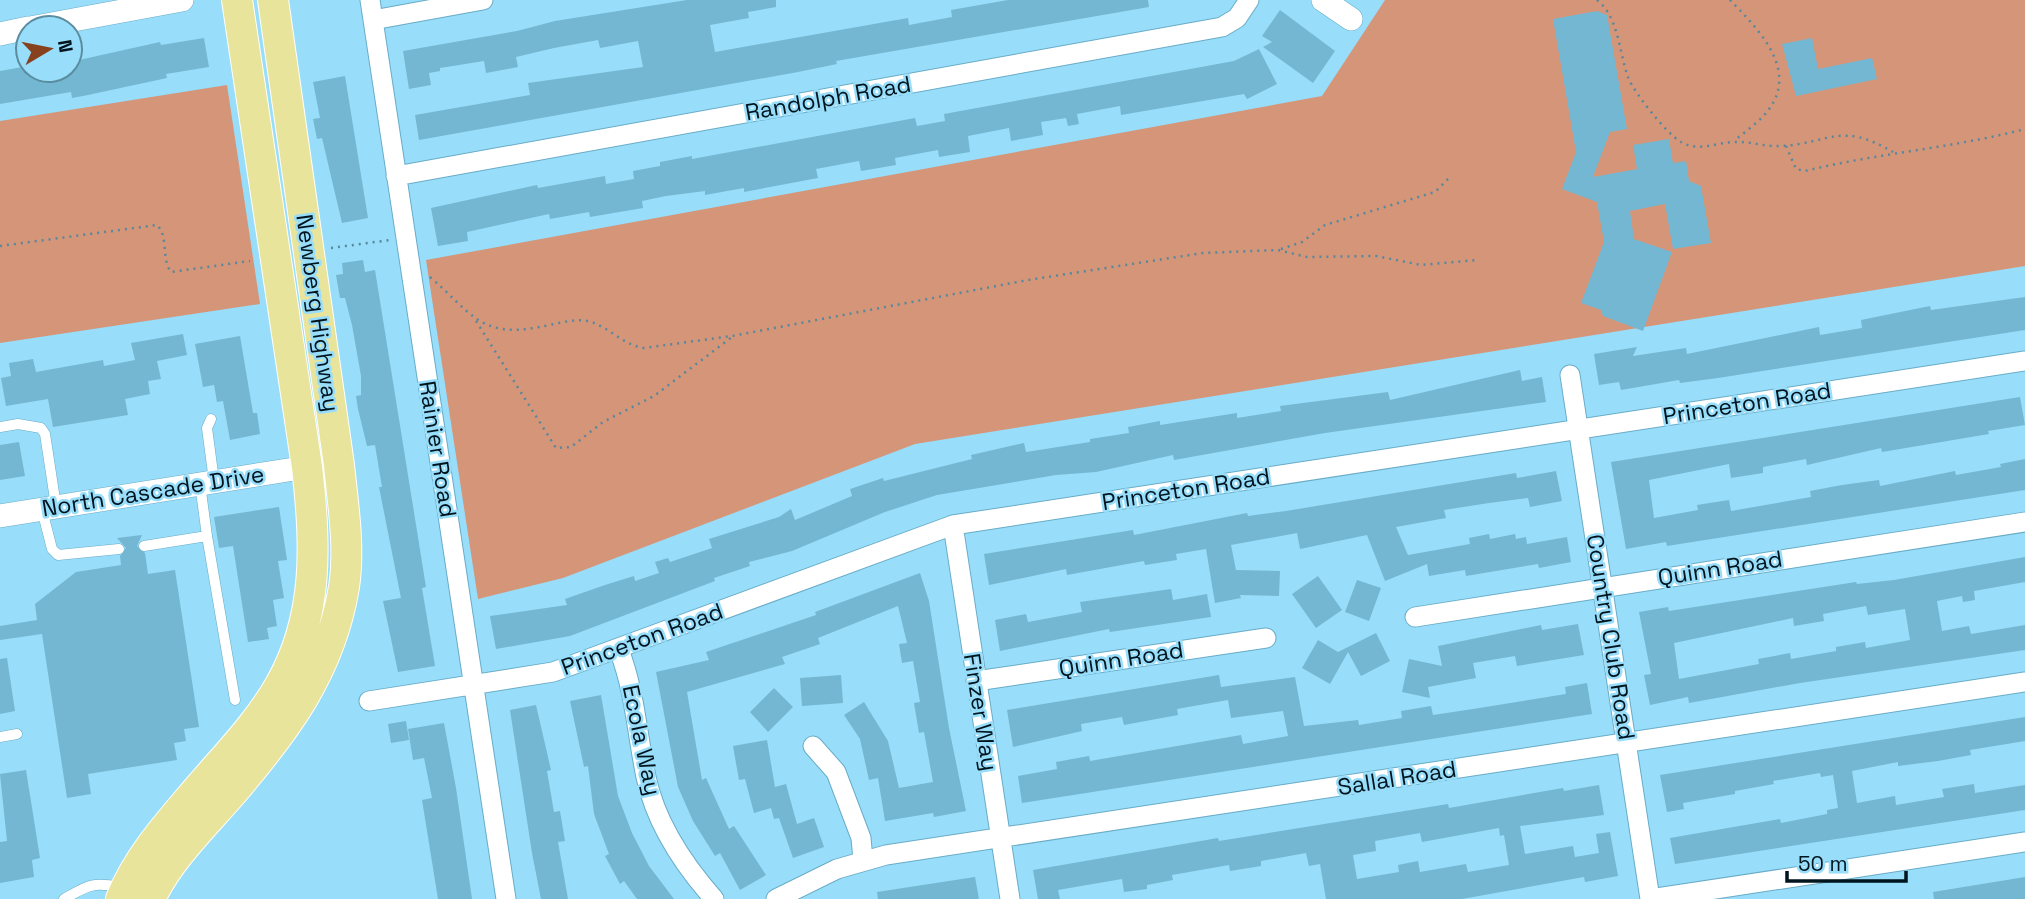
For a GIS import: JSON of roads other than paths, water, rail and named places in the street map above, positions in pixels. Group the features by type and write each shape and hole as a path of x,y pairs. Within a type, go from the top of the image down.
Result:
{"main road":[{"name":"Newberg Highway","path":"132,895 149,846 258,718 280,684 305,620 313,583 315,539 307,467 237,0"},
{"name":"Newberg Highway","path":"132,895 180,853 299,709 319,669 334,625 345,573 346,536 341,477 273,0"},
{"name":"Newberg Highway","path":"307,467 322,473 326,490 334,625"}],"street":[{"path":"78,14 103,7 181,0"},
{"path":"371,10 482,0"},
{"name":"Randolph Road","path":"396,176 1222,27 1237,18 1249,0"},
{"path":"1324,0 1351,19"},
{"name":"Rainier Road","path":"371,10 506,899"},
{"name":"Princeton Road","path":"369,701 553,673 953,525 2025,361"},
{"name":"Country Club Road","path":"1570,374 1650,899"},
{"name":"North Cascade Drive","path":"0,516 307,467"},
{"name":"Quinn Road","path":"1415,617 1603,585 2025,522"},
{"name":"Finzer Way","path":"953,525 1010,899"},
{"name":"Quinn Road","path":"976,681 1266,638"},
{"name":"Ecola Way","path":"619,650 631,684 646,776 656,810 684,861 714,899"},
{"name":"Sallal Road","path":"776,899 815,878 863,860 2025,682"},
{"path":"813,746 835,768 861,838 863,860"},
{"path":"1650,899 2025,842"}],"lane":[{"path":"211,419 207,428 208,536 235,700"},
{"path":"0,427 18,424 41,428 45,434 52,549 58,555 119,549"},
{"path":"144,546 208,536"},
{"path":"0,737 16,734"},
{"path":"64,899 83,886 97,883 132,895"}]}
